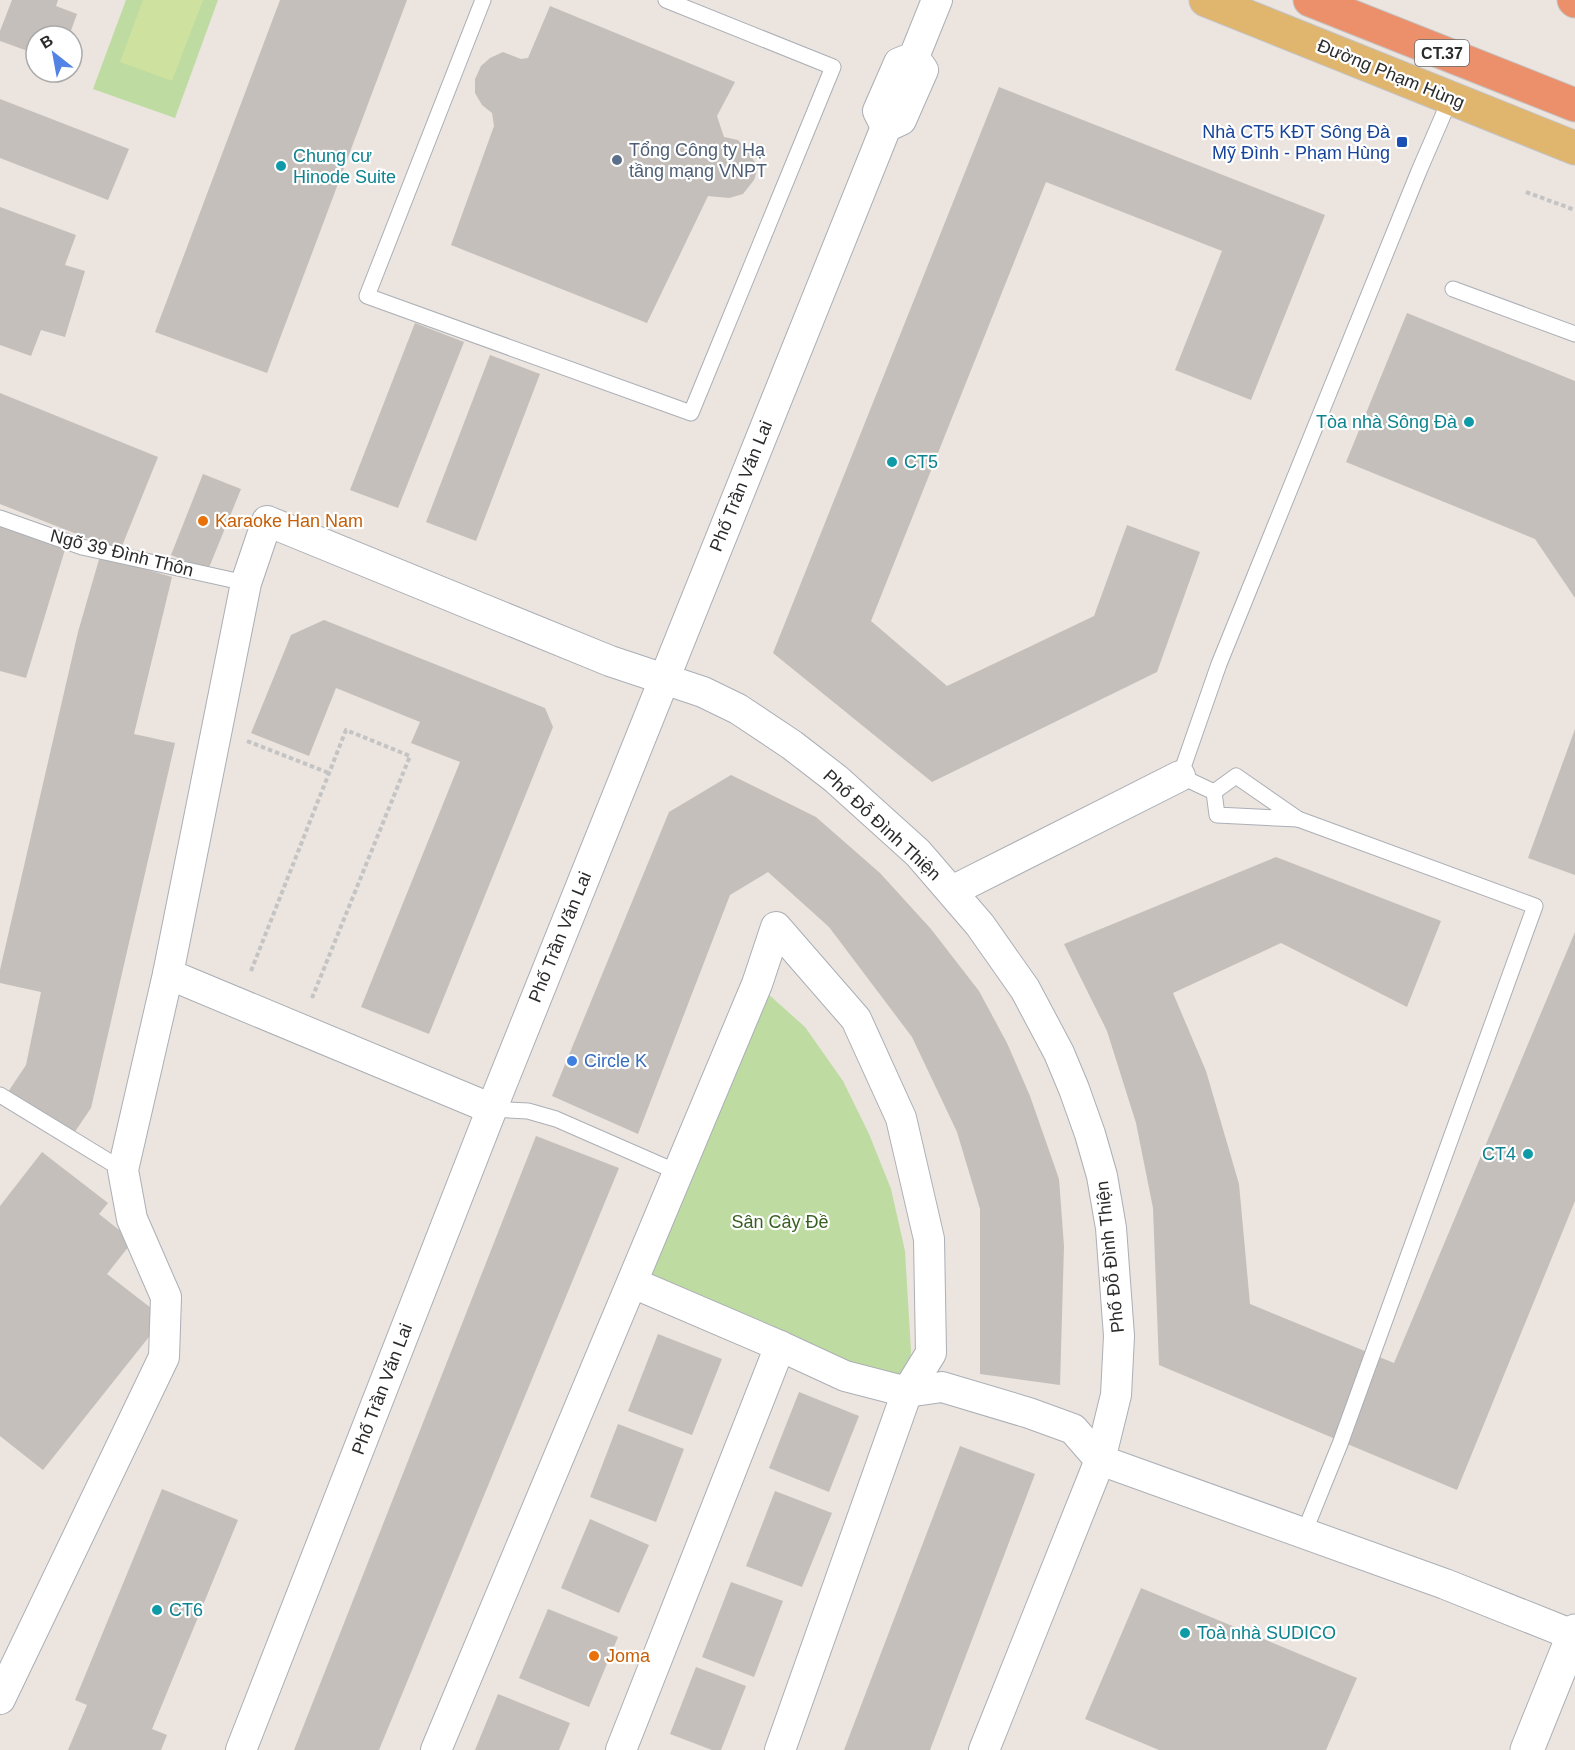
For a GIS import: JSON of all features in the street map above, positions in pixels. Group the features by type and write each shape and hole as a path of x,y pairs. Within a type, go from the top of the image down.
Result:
{"highway":[{"name":"CT.37","path":"1310,0 1575,105"}],"main road":[{"name":"Đường Phạm Hùng","path":"1227,4 1575,148"},
{"path":"1527,1750 1574,1633"}],"street":[{"name":"Phố Trần Văn Lai","path":"241,1750 492,1109 886,127 878,111 898,63 914,57 937,0"},
{"name":"Phố Đỗ Đình Thiện","path":"246,583 267,521 610,661 703,692 732,705 792,745 836,779 918,853 952,891 1000,952 1025,989 1042,1018 1074,1089 1102,1176 1111,1228 1119,1336 1116,1395 1100,1460 984,1750"},
{"path":"0,1699 164,1357 166,1297 132,1219 123,1170 168,974 246,583"},
{"path":"952,891 1180,776"},
{"path":"436,1750 757,984 776,927 856,1019 901,1118 929,1239 931,1353 907,1392 780,1750"},
{"path":"168,974 492,1109"},
{"path":"633,1283 780,1346 845,1377 907,1392 942,1387 1029,1413 1073,1429 1100,1460 1445,1584 1574,1633"},
{"path":"621,1750 780,1346"}],"lane":[{"path":"483,0 367,296 691,413 833,68 676,2"},
{"path":"1214,792 1180,776 1223,653 1451,97"},
{"path":"1453,289 1575,334"},
{"name":"Ngõ 39 Đình Thôn","path":"0,518 82,547 246,583"},
{"path":"1214,792 1236,776 1298,819 1535,906 1344,1433 1305,1533"},
{"path":"1214,792 1217,815 1298,819"},
{"path":"0,1095 123,1170"},
{"path":"492,1109 528,1111 556,1119 677,1172"}],"path":[{"path":"1526,192 1575,210"},
{"path":"250,972 346,730 410,756 312,998"},
{"path":"246,740 329,773"}],"green space":[{"path":"126,0 218,0 175,118 93,89"},
{"path":"143,0 203,0 172,81 120,62"},
{"name":"Sân Cây Đề","path":"757,984 805,1027 843,1081 869,1134 891,1189 905,1251 911,1351 907,1392 633,1283"}],"building":[{"path":"12,0 58,0 56,6 77,14 73,24 24,24 24,50 0,41 0,31"},
{"name":"Chung cư Hinode Suite","path":"280,0 407,0 267,373 155,332"},
{"name":"Tổng Công ty Hạ tầng mạng VNPT","path":"550,6 735,82 717,116 724,137 738,140 758,167 754,180 743,194 729,198 708,196 647,323 451,245 494,126 492,113 482,105 475,93 475,79 481,66 490,58 503,52 521,59 528,58"},
{"name":"CT5","path":"999,87 1325,215 1251,400 1175,370 1222,251 1046,182 871,621 947,686 1094,616 1127,525 1200,552 1157,672 932,782 773,653"},
{"path":"0,99 129,149 108,200 0,158"},
{"path":"0,207 76,235 65,265 85,271 65,337 41,330 31,356 0,345"},
{"name":"Tòa nhà Sông Đà","path":"1407,313 1575,381 1575,598 1535,539 1346,462"},
{"path":"415,323 464,342 398,508 350,490"},
{"path":"490,355 540,374 476,541 426,522"},
{"path":"0,393 158,457 120,551 0,504"},
{"path":"203,474 241,489 208,570 171,555"},
{"path":"0,523 67,543 26,678 0,671"},
{"path":"100,556 172,577 134,734 175,743 91,1108 72,1136 6,1095 26,1065 41,992 0,983 0,970 78,632"},
{"path":"324,620 545,708 553,727 429,1034 361,1007 460,762 411,743 420,722 336,688 309,756 251,733 291,635"},
{"path":"1575,729 1575,875 1528,858"},
{"path":"731,775 816,817 880,873 931,929 979,991 1007,1043 1030,1096 1059,1179 1064,1246 1060,1385 980,1374 980,1209 957,1132 912,1037 829,927 768,872 730,895 638,1134 552,1096 669,812"},
{"name":"CT4","path":"1276,857 1441,921 1407,1007 1281,943 1173,993 1206,1071 1239,1184 1250,1304 1394,1363 1575,932 1575,1201 1457,1490 1159,1365 1153,1208 1136,1123 1107,1031 1064,944"},
{"path":"536,1136 619,1168 379,1750 294,1750"},
{"path":"42,1152 108,1203 99,1214 133,1241 107,1274 164,1318 43,1470 0,1436 0,1206"},
{"path":"658,1334 722,1359 692,1435 628,1411"},
{"path":"799,1392 859,1416 829,1492 769,1468"},
{"path":"618,1424 684,1449 656,1522 590,1497"},
{"path":"960,1446 1035,1474 930,1750 844,1750"},
{"name":"CT6","path":"162,1489 238,1520 152,1729 167,1735 161,1750 68,1750 87,1705 75,1700"},
{"path":"775,1491 832,1513 802,1587 746,1566"},
{"path":"590,1519 649,1545 619,1613 561,1588"},
{"path":"731,1582 783,1601 754,1677 702,1657"},
{"name":"Toà nhà SUDICO","path":"1141,1588 1357,1678 1326,1750 1159,1750 1085,1719"},
{"path":"548,1609 618,1637 589,1707 519,1678"},
{"path":"696,1667 746,1686 721,1750 712,1750 670,1734"},
{"path":"498,1694 570,1723 559,1750 475,1750"}],"place":[{"name":"Nhà CT5 KĐT Sông Đà Mỹ Đình - Phạm Hùng","path":"1402,142"},
{"name":"Tổng Công ty Hạ tầng mạng VNPT","path":"617,160"},
{"name":"Chung cư Hinode Suite","path":"281,166"},
{"name":"Tòa nhà Sông Đà","path":"1469,422"},
{"name":"CT5","path":"892,462"},
{"name":"Karaoke Han Nam","path":"203,521"},
{"name":"Circle K","path":"572,1061"},
{"name":"CT4","path":"1528,1154"},
{"name":"CT6","path":"157,1610"},
{"name":"Toà nhà SUDICO","path":"1185,1633"},
{"name":"Joma","path":"594,1656"}]}
